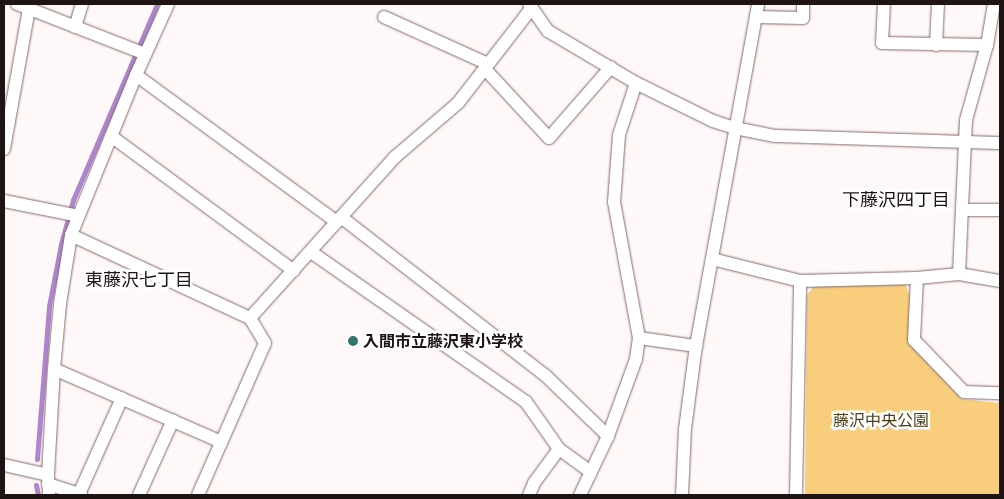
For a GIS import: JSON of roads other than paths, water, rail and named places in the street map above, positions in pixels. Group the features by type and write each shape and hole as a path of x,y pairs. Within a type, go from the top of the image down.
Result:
{"street":[{"path":"75,27 82,4"},
{"path":"48,485 54,369 60,304 72,235 136,75 168,4"},
{"path":"682,495 685,429 696,346 758,4"},
{"path":"756,17 803,18 803,4"},
{"path":"884,4 882,43 987,45"},
{"path":"936,44 938,4"},
{"path":"959,274 966,120 987,45 994,4"},
{"path":"4,148 23,6 145,54"},
{"path":"250,318 395,156 458,103 530,7 548,31 636,83 713,121 735,128 775,136 1000,143"},
{"path":"384,17 486,67 549,138 611,67"},
{"path":"136,75 339,220 545,375 608,436"},
{"path":"580,495 608,436 635,366 639,338 614,202 619,135 636,83"},
{"path":"111,136 294,271"},
{"path":"4,201 79,216"},
{"path":"962,210 1000,210"},
{"path":"72,235 250,318 265,343 198,495"},
{"path":"311,252 526,402 559,449 591,472"},
{"path":"712,259 800,281 916,278 959,274 1000,281"},
{"path":"916,278 914,340 964,392 1000,393"},
{"path":"796,495 800,281"},
{"path":"639,338 696,346"},
{"path":"54,369 221,442"},
{"path":"4,465 48,485 80,495 122,398"},
{"path":"139,495 173,420"},
{"path":"529,495 534,483 559,449"}],"waterway":[{"path":"37,459 49,306 61,244 73,200 157,4"},
{"path":"36,485 38,495"}],"place":[{"name":"入間市立藤沢東小学校","path":"353,341"}],"district":[{"name":"下藤沢四丁目","path":"896,200"},
{"name":"東藤沢七丁目","path":"139,280"}],"park label":[{"name":"藤沢中央公園","path":"881,420"}]}
